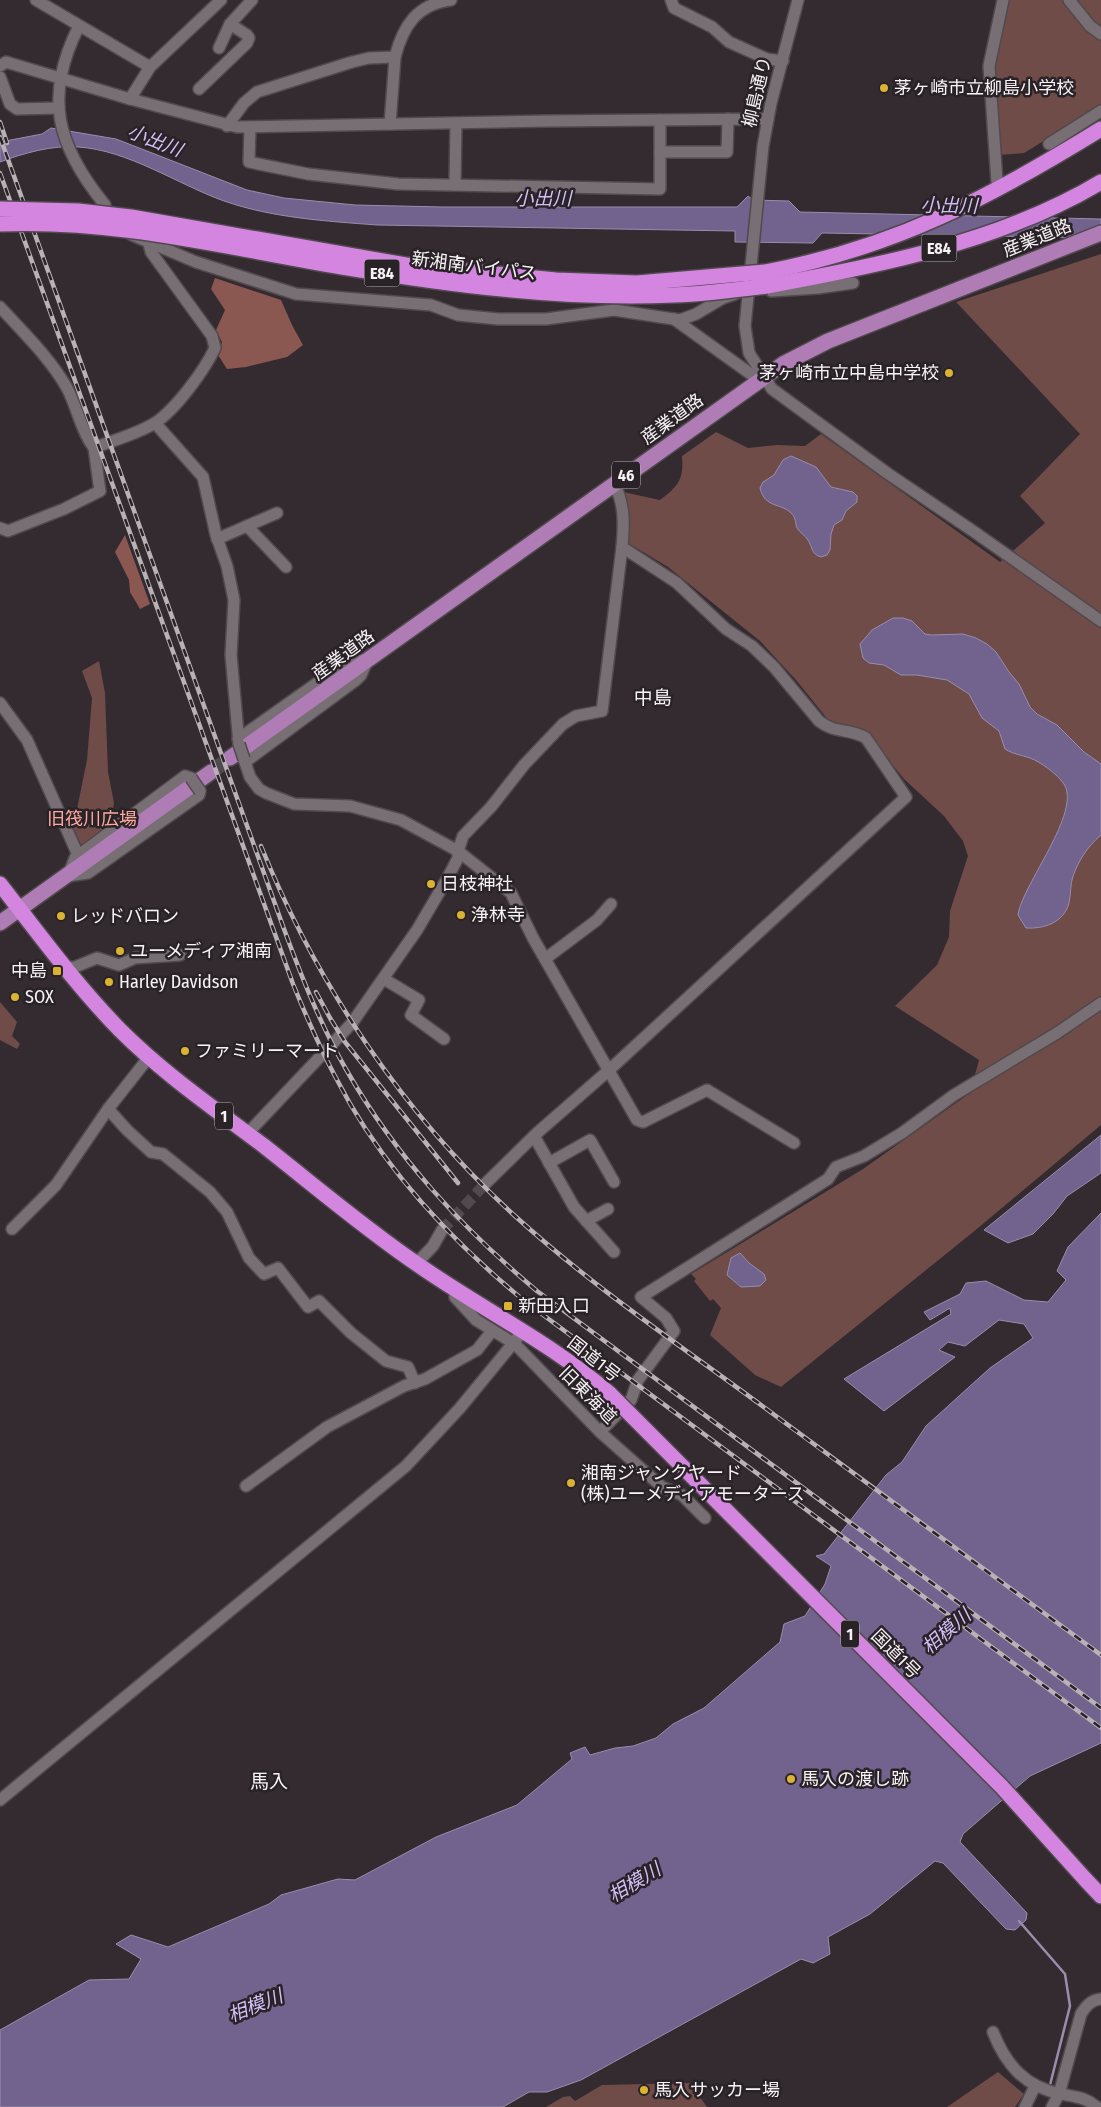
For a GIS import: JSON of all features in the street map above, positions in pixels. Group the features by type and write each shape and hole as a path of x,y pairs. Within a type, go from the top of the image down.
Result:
{"highway":[{"name":"E84","path":"766,279 918,228 1011,183 1101,129"},
{"name":"E84","path":"766,279 854,269 945,247 1006,226 1042,211 1101,182"},
{"name":"新湘南バイパス","path":"0,209 78,211 131,217 406,264 556,280 636,283 766,279"},
{"name":"新湘南バイパス","path":"4,229 39,223 141,231 350,268 444,282 540,293 674,295 766,279"},
{"name":"国道1号","path":"0,884 10,902 66,968 121,1031 149,1057 377,1236 458,1292 524,1330 588,1375 610,1394 1002,1787 1101,1896"}],"main road":[{"name":"産業道路","path":"240,760 367,661 761,378 802,353 828,341 1101,233"},
{"path":"0,923 10,902 68,876 211,772"}],"street":[{"path":"36,0 150,67"},
{"path":"130,99 150,67 221,0"},
{"path":"218,48 230,24 252,0"},
{"path":"390,124 395,57 405,28 414,18 432,5 451,0"},
{"path":"671,0 674,8 712,27 729,42 767,59 783,61"},
{"name":"柳島通り","path":"748,292 768,119 798,0"},
{"path":"997,182 989,66 1003,0"},
{"path":"1069,0 1086,21 1101,34"},
{"path":"199,89 247,43 249,38 247,35 230,24"},
{"path":"79,26 68,49 60,78 59,110 66,143 81,174 105,206"},
{"path":"227,126 244,103 257,92 352,62 369,58 395,57"},
{"path":"0,66 6,62 227,126 768,119"},
{"path":"0,77 10,104 17,109 59,110"},
{"path":"1049,144 1101,111"},
{"path":"660,152 727,152 728,119"},
{"path":"250,127 249,162 308,174 362,181 455,185 660,189 660,120"},
{"path":"455,185 456,123"},
{"path":"132,235 149,244 196,262 278,290 313,297 431,305 458,315 498,319 546,319 614,310 674,319 688,318 730,295 748,292 818,288 853,283"},
{"path":"94,448 155,423 169,411 207,365 215,348 212,336 151,252 149,244"},
{"path":"748,292 745,337 749,353 761,378"},
{"path":"0,307 59,375 75,404 94,448 100,491 64,509 8,531 0,528"},
{"path":"674,319 761,378 772,389 887,473 973,531 1101,622"},
{"path":"155,423 203,477 217,539 227,566 234,600 231,662 240,760 259,789 294,804 350,806 401,820 458,851 511,893 545,959 637,1120 643,1122 707,1090 794,1143"},
{"path":"247,1134 352,1023 384,979 448,879 458,858 458,851 463,836 491,807 524,765 563,724 576,716 602,711 624,519 618,491 614,484"},
{"path":"217,539 277,513"},
{"path":"247,526 286,567"},
{"path":"486,1183 534,1136 608,1072 906,797 866,738 858,733 836,731 823,724 774,667 752,646 726,629 677,583 622,547"},
{"path":"238,742 352,659 367,661"},
{"path":"0,703 27,740 78,855"},
{"path":"185,776 191,778 200,791 199,795 88,873 68,876 78,855 185,776"},
{"path":"545,959 597,920 610,904"},
{"path":"66,968 75,967 97,958 119,964 135,958 180,955"},
{"path":"384,979 419,1000 411,1015 444,1039"},
{"path":"600,1432 631,1400 638,1380 674,1331 666,1318 641,1297 828,1179 836,1167 864,1156 902,1133 954,1095 1057,1033 1101,1003"},
{"path":"12,1229 56,1185 108,1109 149,1057"},
{"path":"108,1109 151,1152 163,1154 210,1192 227,1212 249,1258 264,1274 278,1268 308,1307 319,1301 351,1333 386,1361 408,1367 415,1383"},
{"path":"534,1136 574,1207 614,1252"},
{"path":"549,1163 590,1140 614,1182"},
{"path":"586,1221 608,1209"},
{"path":"416,1264 433,1246 442,1230"},
{"name":"旧東海道","path":"458,1292 454,1297 464,1309 492,1331 515,1344 600,1432 662,1487 682,1496 705,1518"},
{"path":"0,1800 392,1478 421,1451 515,1344 524,1330"},
{"path":"246,1486 327,1427 477,1350 492,1331"},
{"path":"1052,2107 1058,2094 1080,2014 1094,2000 1101,1999"},
{"path":"992,2032 1013,2069 1035,2086 1058,2094 1087,2099 1097,2107"},
{"path":"1025,2107 1035,2086"}],"green space":[{"path":"1007,0 1101,0 1101,106 1024,153 999,155 992,67"},
{"path":"1101,254 1101,1125 972,1233 781,1387 755,1375 710,1335 721,1308 713,1299 710,1301 694,1281 696,1279 691,1274 863,1169 970,1093 979,1060 895,1006 937,965 949,937 950,911 968,856 963,841 944,816 904,779 868,735 829,721 796,680 760,641 668,567 628,543 623,492 660,500 679,482 682,471 682,456 716,432 748,448 777,445 805,446 821,434 1000,562 1045,523 1020,496 1080,434 956,302"},
{"name":"旧筏川広場","path":"99,661 105,693 108,772 114,803 109,830 83,849 69,819 77,809 87,760 92,698 82,671"},
{"path":"0,1002 17,1022 12,1036 20,1044 17,1049 0,1040"},
{"path":"998,2072 1024,2094 1015,2107 947,2107"},
{"name":"馬入サッカー場","path":"690,2083 707,2107 546,2107 563,2097 570,2096 575,2101 602,2085"}],"shaded area":[{"path":"215,278 281,300 303,345 287,357 246,367 227,369 218,355 222,342 216,330 225,310 211,289"},
{"path":"125,535 150,604 140,609 130,592 129,580 115,552"}],"water":[{"path":"51,128 116,139 247,190 284,198 355,205 443,207 737,207 748,196 753,200 789,201 800,212 1101,219 1101,238 822,233 813,243 735,242 735,231 377,225 319,220 280,215 224,201 134,161 97,149 78,147 48,148 0,162 0,142 42,134"},
{"path":"791,456 816,467 831,487 853,492 857,496 857,502 846,511 842,520 834,525 831,534 830,550 827,555 821,557 814,552 808,540 797,528 792,514 788,510 769,502 762,495 760,488 763,482 774,475 783,460"},
{"path":"893,618 903,618 912,621 925,634 963,634 987,644 996,652 1019,684 1030,707 1037,714 1057,725 1084,752 1101,764 1101,835 1084,854 1078,865 1072,879 1069,903 1058,920 1046,926 1026,928 1018,915 1029,886 1049,849 1065,812 1067,796 1064,784 1053,772 1039,762 1005,749 999,731 982,718 969,694 947,680 917,675 901,675 884,665 869,663 863,658 860,644 872,630"},
{"path":"1101,1135 1101,1173 1067,1196 1053,1214 1033,1234 1008,1243 984,1230"},
{"name":"相模川","path":"1101,1213 1101,1743 1030,1776 963,1834 960,1842 1027,1913 1026,1920 1015,1930 1006,1929 943,1863 935,1861 870,1914 828,1937 830,1954 813,1963 801,1959 581,2080 547,2092 529,2092 503,2107 0,2107 0,2030 89,1980 129,1979 141,1959 116,1944 131,1935 168,1947 269,1904 281,1895 338,1879 355,1880 436,1837 517,1805 572,1759 570,1753 585,1747 590,1755 615,1748 633,1746 656,1738 673,1724 704,1708 780,1642 784,1624 805,1616 825,1584 831,1566 816,1556 824,1554 886,1475 902,1462 926,1426 990,1368 1033,1338 1024,1324 999,1320 965,1346 948,1342 939,1350 955,1357 884,1411 844,1379 951,1314 950,1308 930,1320 924,1312 960,1294 966,1283 986,1281 1024,1300 1048,1302 1066,1280 1057,1271 1068,1247"},
{"path":"740,1253 749,1263 764,1274 766,1280 760,1286 741,1287 727,1275 731,1258"}],"waterway":[{"path":"1019,1921 1065,1974 1070,2006 1050,2085"}],"tunnel":[{"path":"211,772 230,758"},
{"path":"442,1230 486,1183"}],"railway":[{"path":"0,122 7,143"},
{"path":"0,137 298,966 320,1019 347,1071 387,1133 432,1190 482,1242 537,1291 1101,1708"},
{"path":"0,173 293,984 330,1067 374,1142 396,1172 445,1228 471,1254 527,1303 1101,1728"},
{"path":"261,846 283,898 309,948 337,998 367,1045 436,1135 515,1216 575,1267 638,1315 1101,1655"},
{"path":"316,992 345,1042 458,1183"}],"place":[{"name":"茅ヶ崎市立柳島小学校","path":"884,88"},
{"name":"茅ヶ崎市立中島中学校","path":"949,373"},
{"name":"日枝神社","path":"431,884"},
{"name":"浄林寺","path":"461,915"},
{"name":"レッドバロン","path":"61,916"},
{"name":"ユーメディア湘南","path":"120,951"},
{"name":"中島","path":"57,971"},
{"name":"Harley Davidson","path":"109,982"},
{"name":"SOX","path":"15,997"},
{"name":"ファミリーマート","path":"185,1051"},
{"name":"新田入口","path":"508,1306"},
{"name":"湘南ジャンクヤード (株)ユーメディアモータース","path":"571,1483"},
{"name":"馬入の渡し跡","path":"791,1779"},
{"name":"馬入サッカー場","path":"644,2090"}],"district":[{"name":"中島","path":"653,697"},
{"name":"馬入","path":"269,1781"}],"water label":[{"name":"小出川","path":"155,140"},
{"name":"小出川","path":"543,198"},
{"name":"小出川","path":"949,205"}]}
